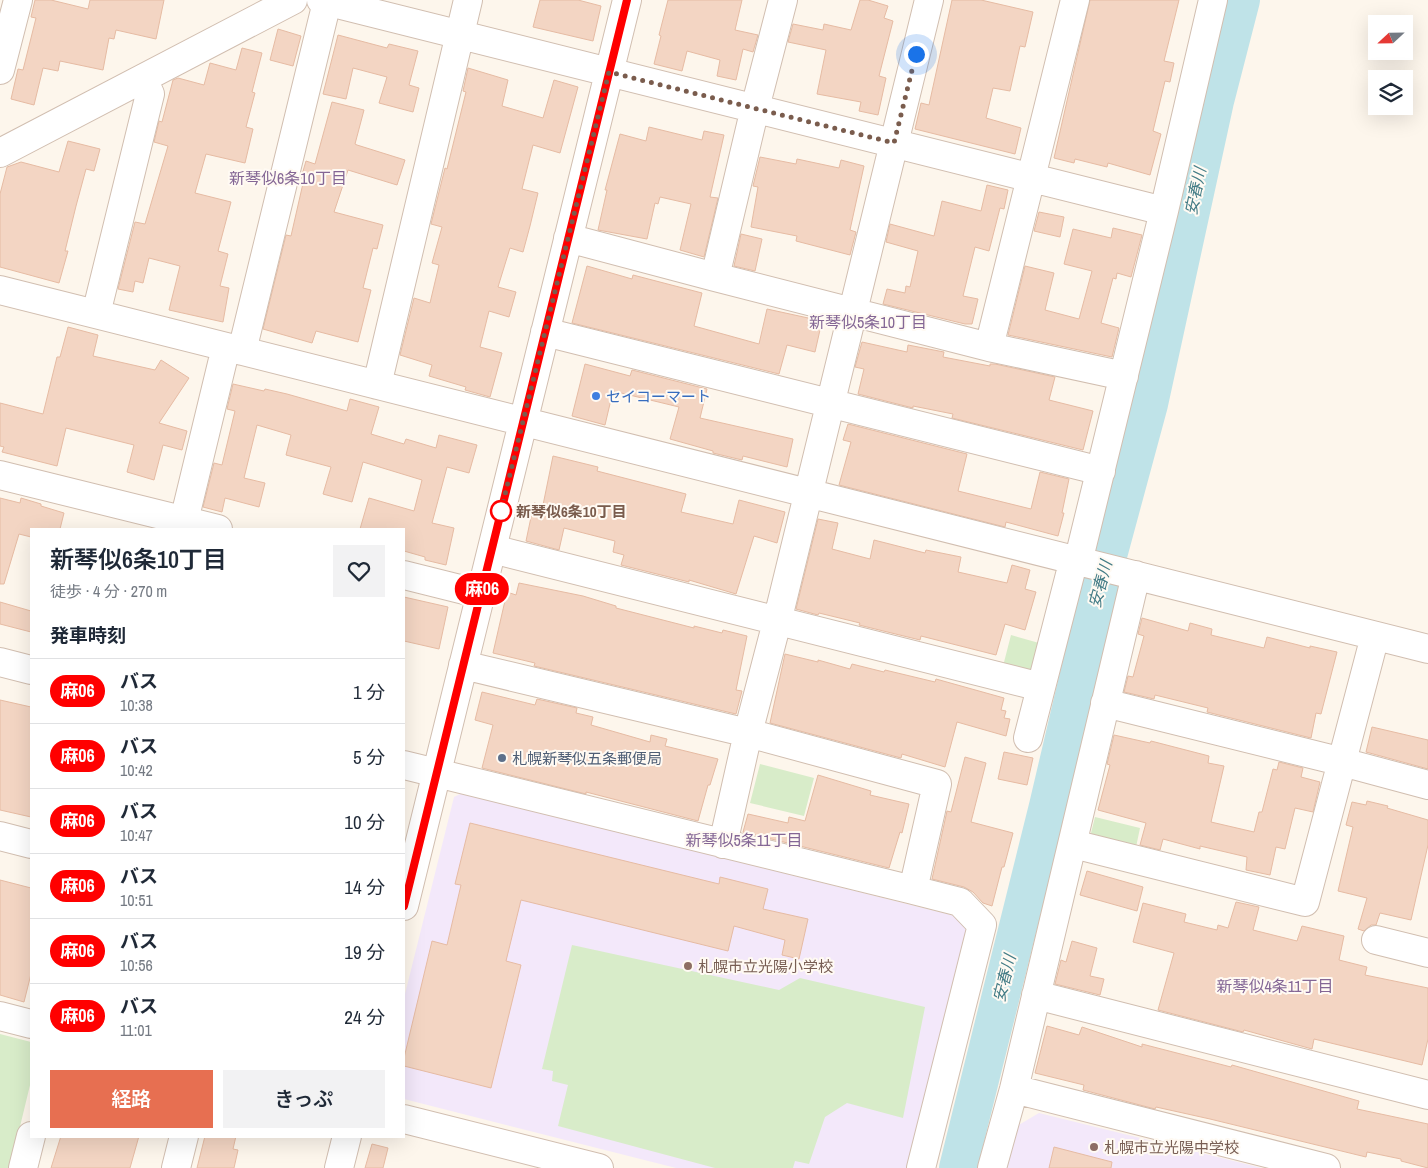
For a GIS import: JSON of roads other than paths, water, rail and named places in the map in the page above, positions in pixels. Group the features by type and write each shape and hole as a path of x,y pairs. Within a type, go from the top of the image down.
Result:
{"street":[{"path":"0,70 18,0"},
{"path":"0,153 293,0"},
{"path":"377,385 468,0"},
{"path":"405,902 626,0"},
{"path":"716,278 755,108 783,0"},
{"path":"723,844 748,733 777,622 929,0"},
{"path":"989,347 1075,0"},
{"path":"1028,738 1041,687 1081,561 1081,550 1213,0"},
{"path":"183,525 234,349 324,1 1164,210"},
{"path":"96,314 150,94 143,79"},
{"path":"568,238 716,278 989,347 1124,376"},
{"path":"0,290 1428,649"},
{"path":"545,332 1101,471"},
{"path":"0,475 183,525 209,528"},
{"path":"492,549 1041,687"},
{"path":"992,1168 1014,1089 1105,703 1127,573"},
{"path":"405,575 480,594"},
{"path":"1073,844 1305,902 1375,636"},
{"path":"0,662 30,670"},
{"path":"463,665 748,733 937,784 913,890"},
{"path":"1105,703 1428,785"},
{"path":"405,765 960,902 982,925 921,1168"},
{"path":"0,836 30,844"},
{"path":"1376,940 1428,953"},
{"path":"1036,995 1428,1094"},
{"path":"0,1016 30,1024"},
{"path":"1014,1089 1326,1168"},
{"path":"405,1119 528,1159 599,1168"},
{"path":"23,1168 30,1138"},
{"path":"176,1168 184,1138"},
{"path":"339,1168 346,1138"}],"waterway":[{"name":"安春川","path":"958,1168 1048,806 1099,589 1149,404 1215,101 1241,0"}],"place":[{"name":"セイコーマート","path":"596,396"},
{"name":"新琴似6条10丁目","path":"501,511"},
{"name":"札幌新琴似五条郵便局","path":"502,758"},
{"name":"札幌市立光陽小学校","path":"688,966"},
{"name":"札幌市立光陽中学校","path":"1094,1147"}],"district":[{"name":"新琴似6条10丁目","path":"288,178"},
{"name":"新琴似5条10丁目","path":"868,322"},
{"name":"新琴似5条11丁目","path":"744,840"},
{"name":"新琴似4条11丁目","path":"1275,986"}]}
